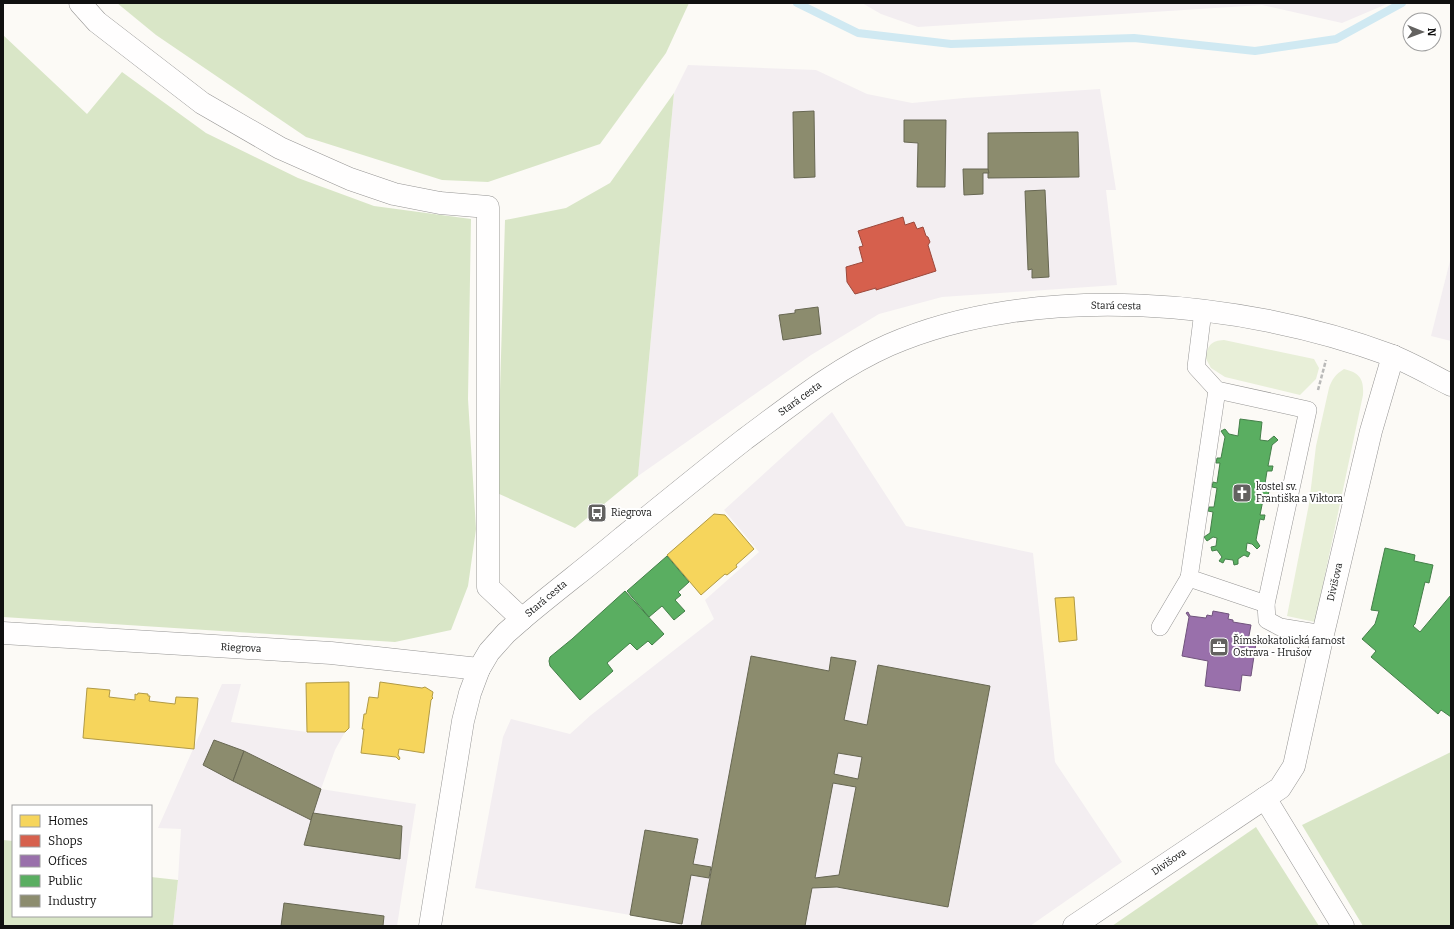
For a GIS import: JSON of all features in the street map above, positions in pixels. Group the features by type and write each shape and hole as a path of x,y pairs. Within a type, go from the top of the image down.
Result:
{"street":[{"path":"80,3 97,22 202,103 280,148 350,179 394,194 440,203 488,207 488,587 522,619"},
{"name":"Stará cesta","path":"430,926 464,714 479,669 489,652 522,619 722,456 766,423 853,363 888,346 949,324 977,317 1022,309 1068,306 1158,306 1252,318 1332,336 1394,356 1451,385"},
{"name":"Divišova","path":"1074,926 1280,788 1294,766 1323,634 1371,431 1394,356"},
{"name":"Riegrova","path":"3,633 331,653 479,669"},
{"path":"1265,798 1343,926"}],"lane":[{"path":"1203,311 1196,367 1217,390 1308,410 1266,604 1267,620 1280,626 1323,634"},
{"path":"1160,627 1189,578 1217,390"},
{"path":"1189,578 1266,604"}],"path":[{"path":"1308,410 1319,388 1332,336"}],"shaded area":[{"path":"862,3 1389,3 1342,23 1262,5 918,27 881,14"},
{"path":"688,65 816,70 867,94 912,103 1100,89 1116,190 1106,190 1117,285 942,297 879,314 811,355 638,476 674,93"},
{"path":"1451,257 1451,341 1431,336"},
{"path":"832,412 906,526 1033,553 1055,762 1122,862 1030,926 693,926 475,888 503,737 511,719 570,734 591,715 714,619 705,600 759,552 724,510"},
{"path":"222,684 241,684 231,722 307,732 345,732 335,750 321,789 416,804 397,926 173,926 178,880 181,829 158,828"}],"green space":[{"path":"117,3 689,3 666,53 600,144 488,182 442,180 306,137 156,35"},
{"path":"3,35 87,114 122,72 206,133 298,178 374,206 471,219 468,399 476,529 468,586 451,630 395,642 3,617"},
{"path":"674,93 638,476 575,528 497,493 505,220 566,208 610,183"},
{"path":"1224,340 1314,359 1319,368 1316,379 1300,395 1225,377 1211,368 1205,357 1213,342"},
{"path":"1344,369 1354,372 1360,378 1363,385 1363,395 1315,622 1287,616 1309,504 1316,446 1329,388 1331,382"},
{"path":"1451,752 1451,926 1363,926 1302,825"},
{"path":"1256,827 1319,926 1112,926"},
{"path":"3,840 12,841 12,917 152,917 152,877 178,880 173,926 3,926"}],"building: Homes":[{"path":"714,514 725,515 754,549 736,565 737,567 727,575 725,574 701,595 667,555"},
{"path":"1074,597 1077,640 1059,642 1055,598"},
{"path":"349,682 349,728 345,732 307,732 306,683"},
{"path":"380,682 422,688 425,687 433,692 424,753 399,749 399,760 396,757 361,753 364,714 366,714 369,697 378,698"},
{"path":"87,688 110,690 109,697 135,700 135,694 148,694 148,696 150,696 149,701 175,704 176,697 198,698 194,749 83,738"}],"building: Shops":[{"path":"903,217 905,225 914,222 917,229 923,227 930,242 928,245 936,271 876,290 876,288 855,294 847,282 846,267 863,262 859,247 863,246 858,231"}],"building: Offices":[{"name":"Římskokatolická farnost Ostrava - Hrušov","path":"1213,611 1229,614 1228,619 1233,620 1233,622 1251,625 1248,641 1258,639 1259,641 1256,643 1251,676 1242,675 1240,691 1205,686 1208,661 1182,656 1189,617 1186,613 1188,612 1190,616 1206,618 1207,615 1212,616"}],"building: Public":[{"name":"kostel sv. Františka a Viktora","path":"1240,419 1262,422 1260,440 1268,441 1274,436 1278,440 1272,445 1268,466 1273,466 1272,471 1267,471 1264,490 1269,491 1268,496 1264,495 1260,515 1265,515 1264,520 1260,519 1256,540 1260,546 1257,549 1252,544 1247,543 1246,551 1250,553 1248,557 1244,555 1238,559 1238,564 1234,565 1233,560 1225,559 1223,563 1219,561 1222,557 1217,550 1212,551 1211,547 1216,546 1217,538 1213,537 1207,541 1204,537 1210,533 1213,512 1208,511 1209,507 1214,507 1217,488 1212,487 1213,482 1217,483 1220,463 1216,463 1217,458 1221,458 1225,437 1221,431 1225,429 1229,434 1238,436"},
{"path":"1385,548 1415,555 1414,561 1433,565 1429,583 1425,582 1415,624 1413,626 1420,632 1451,595 1451,717 1441,710 1438,714 1371,657 1376,651 1362,639 1375,624 1379,611 1371,610"},
{"path":"667,556 689,582 678,592 681,595 675,600 685,611 674,620 662,606 649,617 627,591"},
{"path":"625,591 664,634 652,645 648,641 637,650 630,643 607,663 613,671 580,700 550,666 550,657"}],"building: Industry":[{"path":"814,111 815,177 794,178 793,112"},
{"path":"904,120 946,120 945,187 917,187 918,143 904,142"},
{"path":"1078,132 1079,177 988,178 988,133"},
{"path":"963,169 988,169 989,173 983,173 983,194 964,195"},
{"path":"1045,190 1049,277 1032,278 1032,269 1028,270 1025,191"},
{"path":"818,307 821,334 783,340 779,315 795,313 795,310"},
{"path":"751,656 829,671 831,657 856,661 844,720 867,725 878,665 990,686 948,907 837,887 812,888 805,926 701,926","holes":["838,753 862,757 858,779 834,774","833,783 856,787 839,875 815,878"]},
{"path":"214,740 244,751 233,781 203,765"},
{"path":"244,751 321,789 311,820 233,781"},
{"path":"313,813 402,826 400,859 304,845"},
{"path":"645,830 698,839 693,864 711,867 709,878 691,875 682,924 630,915"},
{"path":"284,903 384,916 383,926 281,926"}],"waterway":[{"path":"797,3 858,33 951,44 1134,38 1255,51 1336,39 1402,3"}],"place":[{"name":"kostel sv. Františka a Viktora","path":"1242,493"},
{"name":"Riegrova","path":"597,513"},
{"name":"Římskokatolická farnost Ostrava - Hrušov","path":"1219,647"}]}
